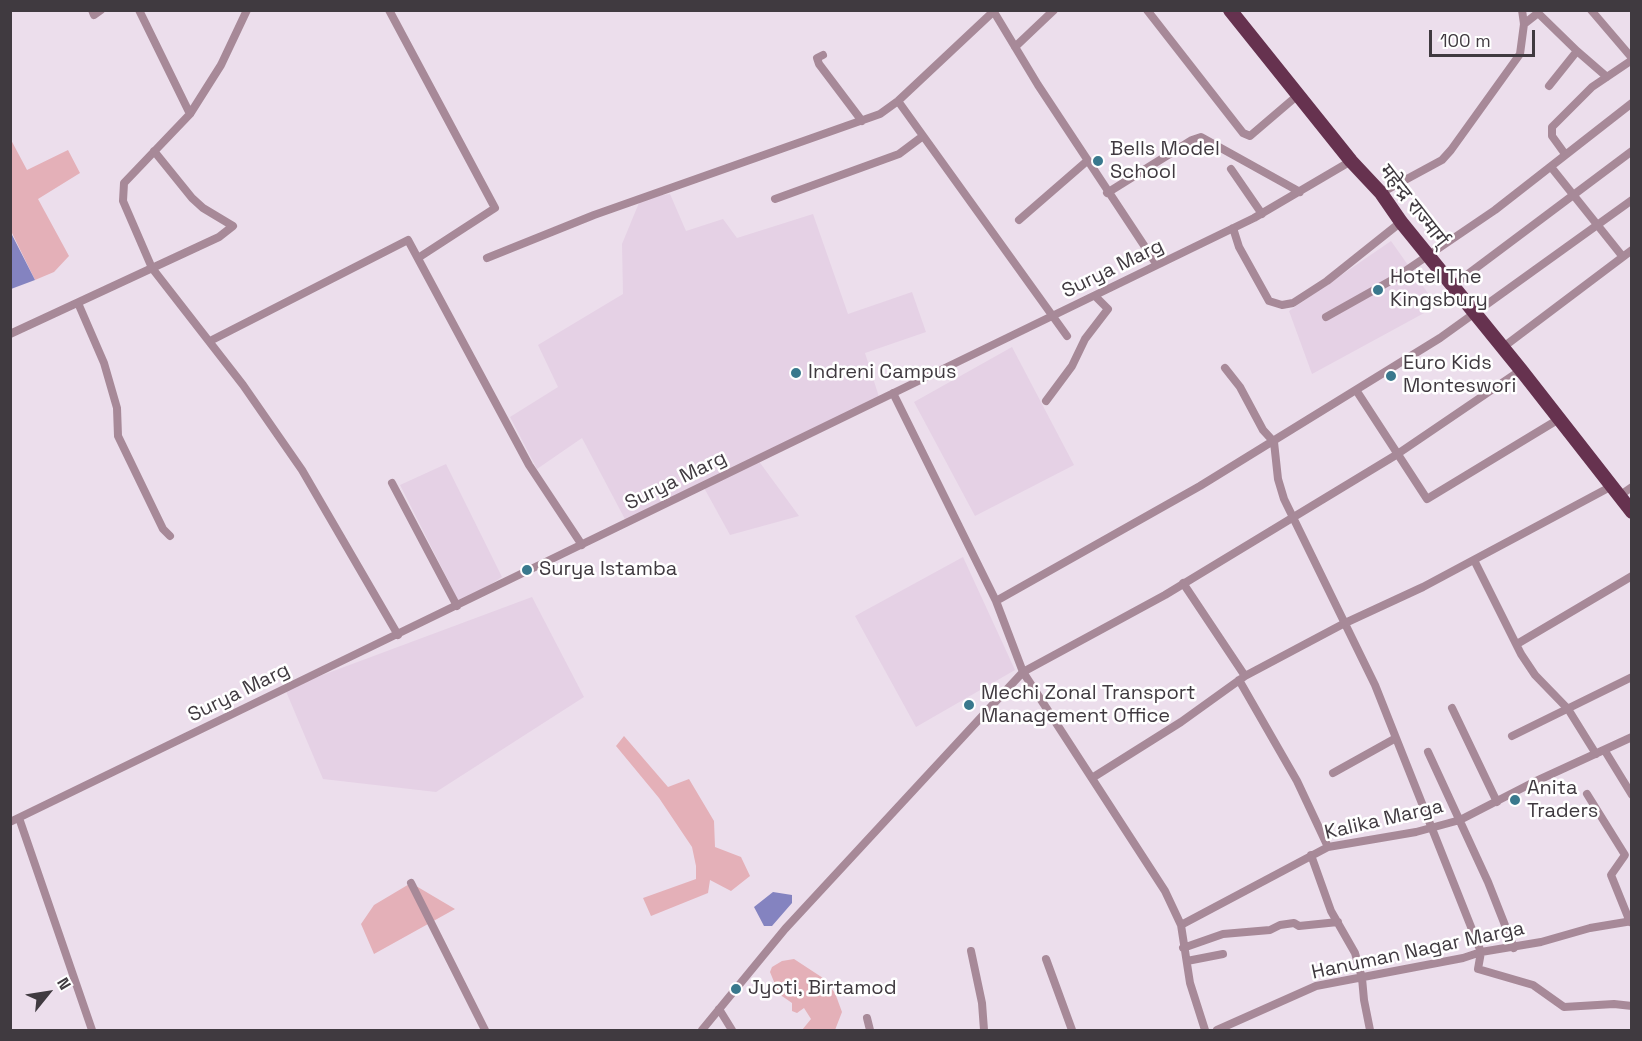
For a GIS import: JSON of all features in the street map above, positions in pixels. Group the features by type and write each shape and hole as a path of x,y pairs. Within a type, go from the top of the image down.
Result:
{"highway":[{"name":"महेन्द्र राज्मार्ग्","path":"1230,10 1351,161 1381,193 1401,222 1632,512"}],"street":[{"path":"92,10 94,15 101,10"},
{"path":"139,10 190,114"},
{"path":"247,10 221,65 190,114 124,183 123,201 152,268 210,341 302,470 398,635"},
{"path":"389,10 495,208 418,258"},
{"path":"1015,47 1054,10"},
{"path":"1147,10 1243,133 1250,136 1298,95"},
{"path":"1381,193 1442,160 1451,150 1520,54 1524,24 1522,10"},
{"path":"1565,154 1552,135 1552,127 1564,112 1632,59 1591,10"},
{"path":"487,258 671,187 880,114 898,101 994,11 1107,193 1157,265"},
{"path":"1524,24 1538,13 1576,51 1607,77"},
{"path":"1550,86 1576,51"},
{"path":"823,55 817,58 819,64 862,122"},
{"path":"898,101 1055,316 1067,336"},
{"path":"1326,317 1392,280 1511,198 1632,103"},
{"path":"775,199 899,154 923,136"},
{"path":"1107,193 1192,140 1201,137 1300,192"},
{"path":"10,334 219,237 233,226 203,208 192,198 154,151"},
{"path":"1452,286 1632,151"},
{"path":"1019,220 1087,161"},
{"name":"Surya Marg","path":"15,820 1262,214 1351,161"},
{"path":"1551,166 1623,257"},
{"path":"1231,169 1262,214"},
{"path":"996,601 1274,442 1475,314 1632,200"},
{"path":"1233,228 1239,247 1269,300 1282,305 1293,303 1327,281 1401,222"},
{"path":"210,341 408,240 412,243 529,465 582,544"},
{"path":"1502,348 1632,250"},
{"path":"1046,401 1072,366 1085,339 1108,309 1095,296"},
{"path":"78,303 107,374 117,408 118,436 163,529 170,536"},
{"path":"1225,368 1240,387 1263,430 1274,442 1278,479 1293,517 1343,624 1375,685 1481,952 1478,969 1533,985 1564,1007 1614,1004 1632,1006"},
{"path":"702,1030 785,929 1023,672 1183,584 1396,455 1521,370"},
{"path":"1356,390 1422,496 1431,499 1559,419"},
{"path":"893,393 996,601 1023,672 1165,891 1181,925 1190,983 1204,1030"},
{"path":"392,483 456,606"},
{"path":"1092,778 1181,722 1242,678 1343,624 1615,491 1632,487"},
{"path":"1474,560 1516,644 1535,675 1568,709 1632,795"},
{"path":"1516,644 1632,576"},
{"path":"1183,584 1242,678 1297,781 1328,847"},
{"path":"1512,736 1632,677"},
{"path":"1452,708 1497,802"},
{"name":"Kalika Marga","path":"1181,925 1328,847 1432,828 1460,820 1534,782 1632,737"},
{"path":"1333,773 1396,738"},
{"path":"1428,752 1460,820 1514,948"},
{"path":"1587,794 1625,855 1611,875 1631,921"},
{"path":"15,820 92,1030"},
{"path":"1311,855 1338,922 1354,953 1362,978 1370,1030"},
{"path":"411,883 485,1030"},
{"name":"Hanuman Nagar Marga","path":"1217,1030 1316,986 1481,952 1514,948 1590,928 1631,921"},
{"path":"1183,948 1223,934 1270,930 1280,925 1294,923 1299,926 1338,922"},
{"path":"971,951 982,1003 984,1030"},
{"path":"1187,961 1223,954"},
{"path":"1046,959 1072,1030"},
{"path":"719,1009 732,1030"},
{"path":"867,1018 870,1030"}],"shaded area":[{"path":"10,138 27,170 68,150 80,173 38,199 69,256 54,272 35,280 11,231"},
{"path":"670,194 686,231 723,219 737,238 813,214 848,314 912,292 926,332 865,353 880,400 758,460 799,516 730,535 703,486 627,523 582,438 537,469 510,417 558,387 538,345 623,294 622,244 641,198"},
{"path":"1391,241 1437,306 1312,374 1289,311"},
{"path":"1012,347 1074,465 975,516 914,402"},
{"path":"446,464 502,577 460,604 400,485"},
{"path":"963,557 1015,670 916,727 855,616"},
{"path":"532,597 584,697 436,792 323,779 285,689"},
{"path":"624,736 668,787 689,779 714,821 715,847 741,857 750,876 731,891 710,880 708,893 651,916 643,898 696,879 696,866 692,847 659,798 616,746"},
{"path":"411,883 455,909 374,954 361,924 374,905"},
{"path":"794,959 823,978 835,993 842,1012 835,1030 802,1030 811,1019 804,1008 797,1013 792,1011 792,1003 779,994 770,972 772,967 782,961"}],"water":[{"path":"10,231 35,280 11,289 10,289"},
{"path":"773,892 792,895 792,903 772,926 764,926 754,907"}],"place":[{"name":"Bells Model School","path":"1098,161"},
{"name":"Hotel The Kingsbury","path":"1378,290"},
{"name":"Indreni Campus","path":"796,373"},
{"name":"Euro Kids Monteswori","path":"1391,376"},
{"name":"Surya Istamba","path":"527,570"},
{"name":"Mechi Zonal Transport Management Office","path":"969,705"},
{"name":"Anita Traders","path":"1515,800"},
{"name":"Jyoti, Birtamod","path":"736,989"}]}
